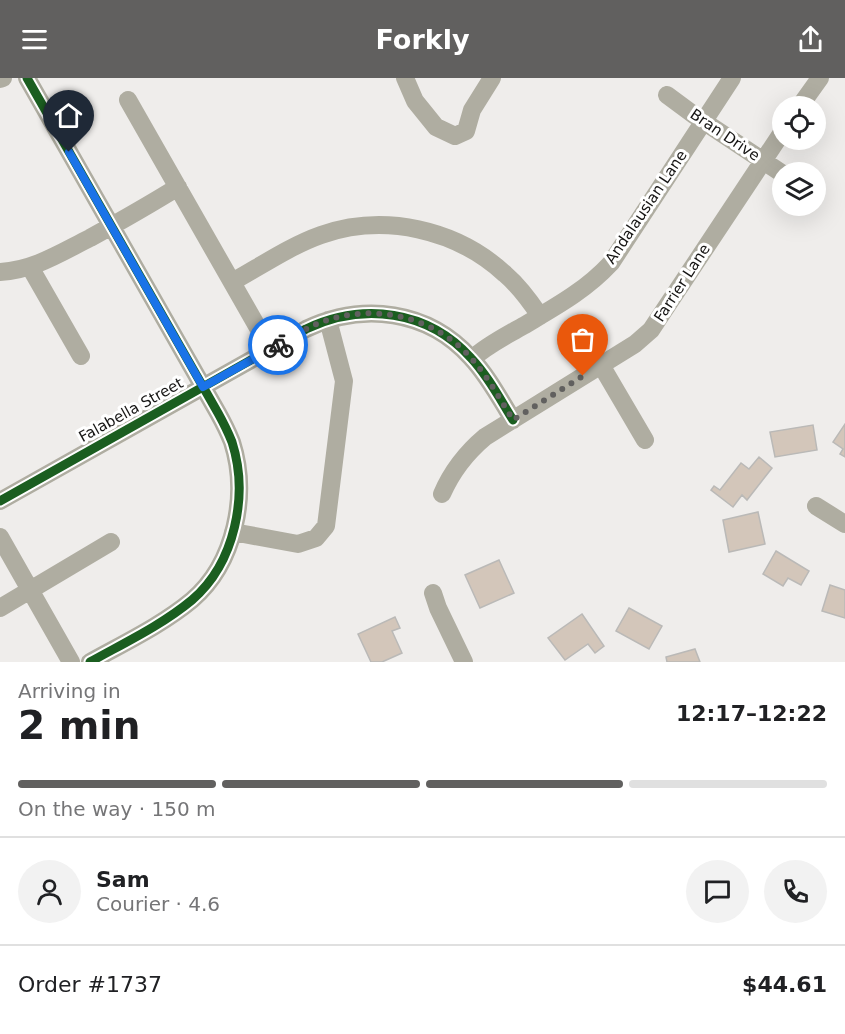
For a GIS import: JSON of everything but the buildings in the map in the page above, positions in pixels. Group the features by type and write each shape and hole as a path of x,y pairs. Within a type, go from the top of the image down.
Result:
{"street":[{"path":"27,78 226,427 236,458 239,490 233,532 211,579 195,598 175,614 90,662"},
{"path":"405,78 415,101 436,127 454,136 466,131 472,110 492,78"},
{"name":"Andalausian Lane","path":"472,359 596,279 610,263 732,78"},
{"path":"808,96 820,78"},
{"name":"Bran Drive","path":"667,95 772,167"},
{"path":"128,100 270,349"},
{"name":"Farrier Lane","path":"442,494 464,457 485,437 601,366 635,344 651,330 772,147"},
{"path":"0,272 30,267 52,258 178,187"},
{"path":"232,282 289,250 322,235 357,227 393,226 445,237 478,253 519,287 540,316"},
{"path":"30,267 81,356"},
{"name":"Falabella Street","path":"0,501 306,329 349,315 379,313 409,319 437,330 472,359 513,420"},
{"path":"233,532 298,543 316,538 326,526 344,381 328,320"},
{"path":"601,366 645,440"},
{"path":"816,506 845,524"},
{"path":"0,537 71,662"},
{"path":"0,608 111,542"},
{"path":"433,593 464,662"}],"cycle path":[{"path":"27,78 220,416 232,442 237,462 238,506 234,527 228,548 207,585 168,618 90,662"},
{"path":"0,501 306,329 350,315 394,315 435,329 471,358 494,388 513,420"}],"way so far":[{"path":"278,345 320,323 349,315 379,313 409,319 437,330 462,349 491,385 513,420 583,376"}],"route":[{"path":"69,152 203,387 278,345"}]}
